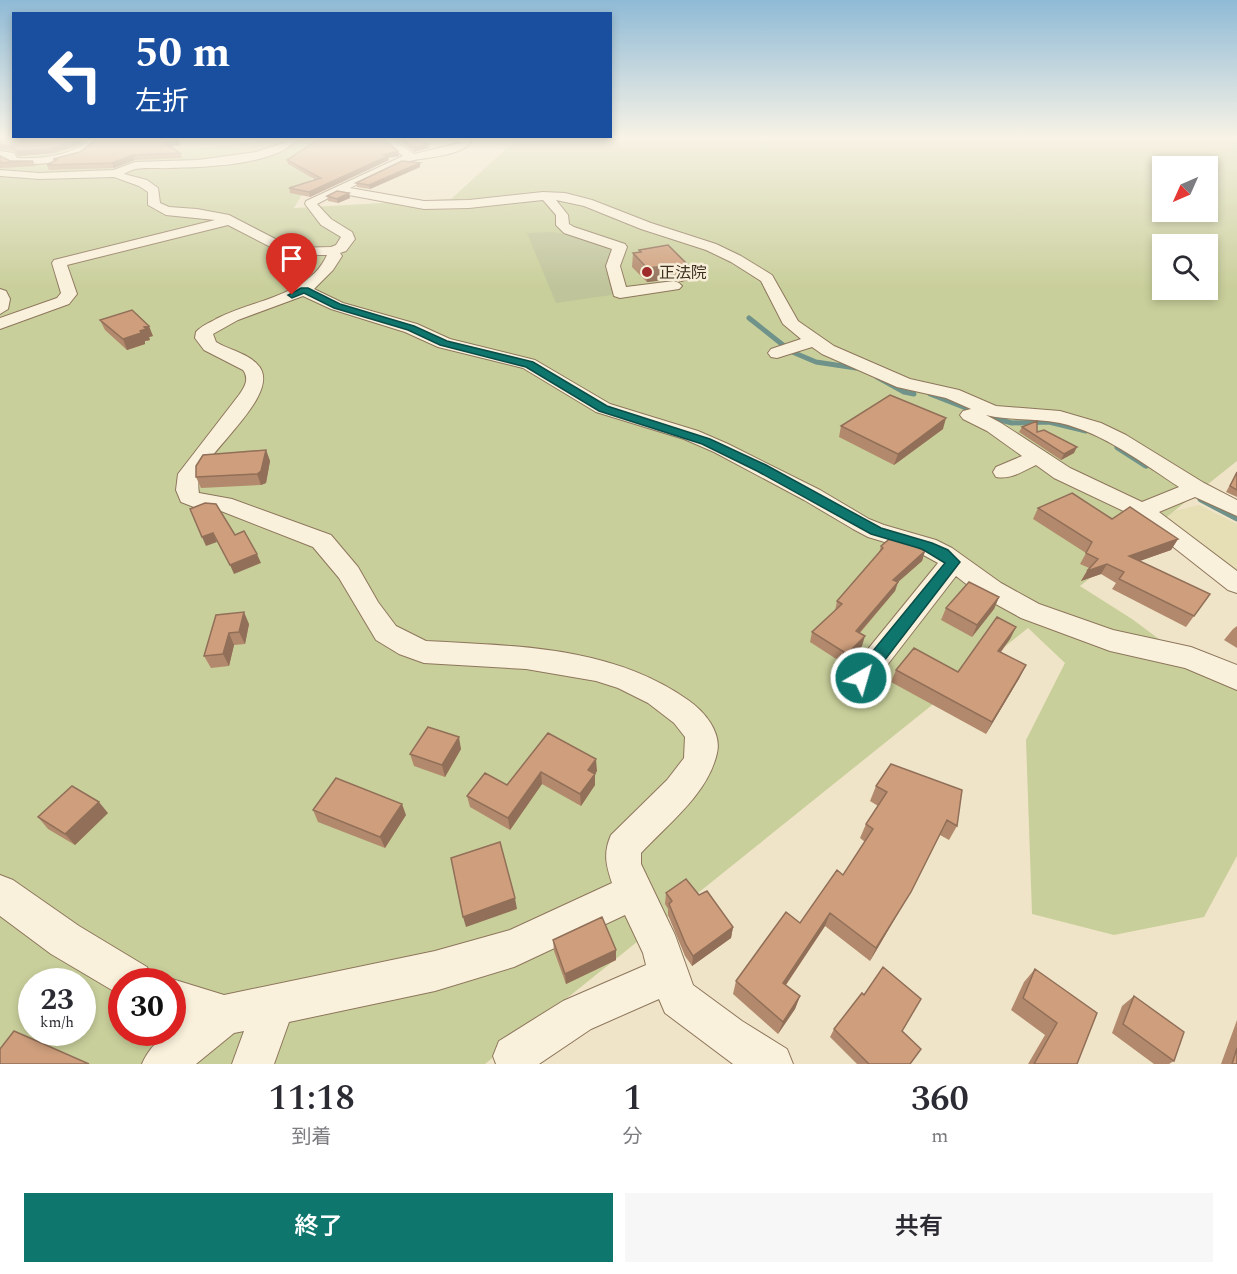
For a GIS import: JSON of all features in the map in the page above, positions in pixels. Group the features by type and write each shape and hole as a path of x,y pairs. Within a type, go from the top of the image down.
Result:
{"street":[{"path":"150,188 154,191 154,205 166,212 213,215 229,220 291,252 332,251 341,248 348,238 347,235 326,222 311,204 320,197 344,188"},
{"path":"339,190 424,205 469,204 546,196 565,197 588,203 711,248 748,267 772,284 790,324 828,350 904,383 931,388 1005,414 1053,416 1107,432 1196,488 1237,509"},
{"path":"546,196 562,215 563,225 569,230 620,247 614,267 620,293 674,286"},
{"path":"0,324 63,301 69,294 58,263 229,220"},
{"path":"332,251 335,256 332,262 304,290 213,326 205,332 204,338 211,348 247,364 255,372 256,380 254,390 189,474 187,490 189,497 199,502 224,504 322,541 349,573 369,609 386,633 409,646 424,652 528,659 595,670 648,688 694,723 702,736 701,754 690,776 623,847 623,864 633,892 661,949 668,975 679,999 727,1036 772,1064"},
{"path":"727,269 748,267"},
{"path":"304,290 337,306 411,328 444,343 530,364 597,405 690,435 721,448 802,489 861,524 876,531 927,546 992,590 1051,620 1110,640 1191,658 1237,678"},
{"path":"0,294 3,299 0,309"},
{"path":"777,353 813,341"},
{"path":"904,383 909,390 994,427 1062,473 1142,511 1237,584"},
{"path":"1004,472 1036,457"},
{"path":"1142,511 1196,488"},
{"path":"861,678 953,562"},
{"path":"186,1003 224,1015 435,971 514,948 633,892"},
{"path":"0,893 65,940 111,968"},
{"path":"514,1056 578,1015 668,975"},
{"path":"253,1064 274,1006"},
{"path":"163,1064 224,1015"}],"shaded area":[{"path":"1199,505 1237,524 1237,578 1149,517"}],"green space":[{"path":"0,188 306,188 294,208 451,199 463,188 1152,188 1152,222 1218,222 1218,188 1237,188 1237,461 1080,586 1132,619 1198,668 1237,689 1237,856 1204,917 1114,935 1032,914 1026,740 1065,663 1028,628 485,1064 0,1064"},
{"path":"553,232 599,242 623,251 618,294 556,303 527,233"}],"building":[{"path":"290,188 319,188 309,192"},
{"path":"337,191 349,193 337,199 327,196"},
{"path":"668,245 689,266 647,268 633,253 641,252 639,250"},
{"path":"132,310 149,326 144,327 146,329 140,331 141,333 123,339 100,320"},
{"path":"890,395 946,418 898,454 841,426"},
{"path":"1037,421 1037,432 1044,430 1077,447 1064,454 1022,427"},
{"path":"266,450 261,471 257,474 196,477 196,466 203,455"},
{"path":"1237,472 1237,490 1230,486"},
{"path":"1072,493 1112,519 1130,507 1178,539 1129,556 1210,594 1194,616 1119,579 1124,572 1107,564 1087,571 1098,559 1086,553 1092,542 1038,508"},
{"path":"205,503 216,504 235,535 244,531 257,554 230,565 213,533 202,537 190,509"},
{"path":"893,536 925,551 893,580 898,582 856,631 865,636 847,654 812,632 842,604 837,601 883,548 881,546"},
{"path":"969,582 999,597 977,625 946,608"},
{"path":"244,612 239,632 229,633 223,654 204,656 216,615"},
{"path":"997,617 1016,627 998,651 1026,665 992,722 896,670 914,648 958,672"},
{"path":"428,727 459,737 442,765 410,754"},
{"path":"548,733 596,759 588,770 595,774 580,794 541,772 508,818 467,796 485,773 507,785"},
{"path":"891,764 962,790 957,826 947,820 911,892 876,948 830,913 783,983 800,996 783,1022 736,981 786,912 800,923 837,870 843,875 873,829 866,824 887,792 876,786"},
{"path":"336,778 402,804 380,837 313,810"},
{"path":"72,786 99,802 65,834 38,817"},
{"path":"500,842 515,898 463,917 451,858"},
{"path":"686,879 699,895 707,891 733,927 693,956 669,904 672,901 666,893"},
{"path":"602,917 616,950 565,974 553,940"},
{"path":"883,967 921,999 902,1031 921,1049 910,1064 869,1064 834,1029 862,993 864,995"},
{"path":"1035,969 1097,1013 1077,1064 1034,1064 1057,1023 1023,998"},
{"path":"1134,996 1184,1032 1174,1061 1123,1024"},
{"path":"14,1031 18,1033 18,1046 48,1046 89,1064 0,1064 0,1049"},
{"path":"1237,1048 1237,1064 1232,1064"}],"waterway":[{"path":"749,318 783,345"},
{"path":"790,351 816,362 856,368"},
{"path":"877,377 904,392 914,394"},
{"path":"930,394 989,417 1012,423 1049,422 1086,431"},
{"path":"1118,447 1146,465"},
{"path":"1201,499 1237,518"}],"place":[{"name":"正法院","path":"647,272"}],"route":[{"path":"292,295 304,290 337,306 411,328 459,348 530,364 603,408 706,441 762,468 861,524 876,531 927,546 943,554 953,562 861,678"}]}
